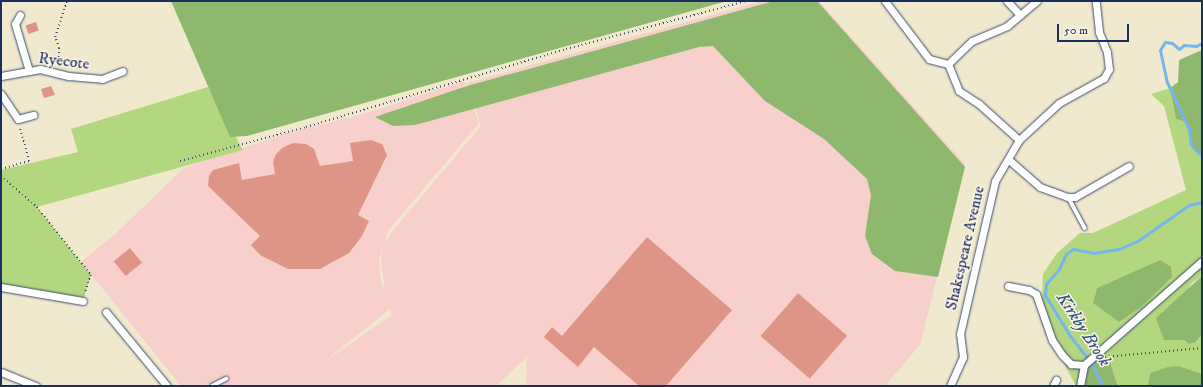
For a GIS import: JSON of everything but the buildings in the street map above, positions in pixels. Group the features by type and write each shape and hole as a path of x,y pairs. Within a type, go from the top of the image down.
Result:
{"street":[{"path":"885,1 928,59 948,64"},
{"path":"1007,1 1020,15"},
{"path":"948,64 972,41 1008,26 1037,1"},
{"name":"Shakespeare Avenue","path":"950,386 963,357 960,334 995,181 1009,160 1019,140 1059,103 1104,78 1109,69 1107,52 1100,32 1096,1"},
{"path":"20,15 15,24 29,71"},
{"path":"948,64 959,91 979,104 1019,140"},
{"name":"Ryecote","path":"1,76 40,69 56,73 102,79 123,71"},
{"path":"1,94 18,119 33,115"},
{"path":"1009,160 1040,187 1068,197 1075,197 1129,166"},
{"path":"1080,386 1084,365 1202,261"},
{"path":"1008,286 1029,290 1036,294 1052,340 1062,355 1072,364 1084,365"},
{"path":"1,288 83,302"},
{"path":"106,312 167,386"},
{"path":"1,372 36,386"}],"lane":[{"path":"1068,197 1085,228"},
{"path":"212,386 226,379"}],"path":[{"path":"56,73 60,59 55,37 67,1"},
{"path":"180,161 306,126 566,49 747,1"},
{"path":"1,169 29,161 18,119"},
{"path":"1,176 36,207 91,275 83,302"},
{"path":"1095,356 1109,358 1202,348"}],"shaded area":[{"path":"762,1 819,1 965,164 920,345 885,386 526,386 527,357 496,386 181,386 81,262 115,234 184,168 290,132 357,116 464,81 479,123 388,231 384,244 391,233 481,126 467,83","holes":["384,245 381,261 385,290 381,282 379,261","390,309 392,315 330,358"]}],"green space":[{"path":"171,1 727,1 247,136 230,137"},
{"path":"774,1 817,1 965,167 938,277 895,271 872,254 865,236 871,195 867,179 824,139 765,101 713,46 699,47 415,125 393,126 375,117 467,86"},
{"path":"1202,50 1202,154 1191,145 1186,122 1176,119 1170,88 1178,82 1179,60"},
{"path":"208,87 243,150 37,207 91,275 83,301 1,285 1,170 78,152 71,129"},
{"path":"1170,88 1176,119 1186,122 1191,145 1202,156 1202,276 1191,284 1164,340 1184,340 1189,344 1195,343 1202,334 1202,374 1179,366 1150,373 1148,386 1121,386 1117,384 1109,358 1080,386 1076,386 1041,322 1043,274 1057,253 1080,233 1093,233 1186,190 1164,106 1151,94","holes":["1160,260 1093,303 1097,288"]},
{"path":"1160,260 1171,267 1172,277 1141,307 1119,322 1093,303 1097,288"},
{"path":"1202,276 1202,334 1195,343 1189,344 1184,340 1164,340 1156,318"},
{"path":"1095,356 1109,358 1117,384 1121,386 1083,386 1084,365"},
{"path":"1179,366 1202,374 1202,386 1148,386 1150,373 1168,367"}],"waterway":[{"name":"Kirkby Brook","path":"1202,43 1196,46 1184,45 1179,49 1172,43 1165,42 1160,50 1167,82 1189,129 1191,145 1202,156"},
{"name":"Kirkby Brook","path":"1103,386 1092,364 1070,336 1045,295 1046,284 1059,269 1066,254 1073,249 1093,253 1119,249 1139,240 1189,205 1202,202"}]}
